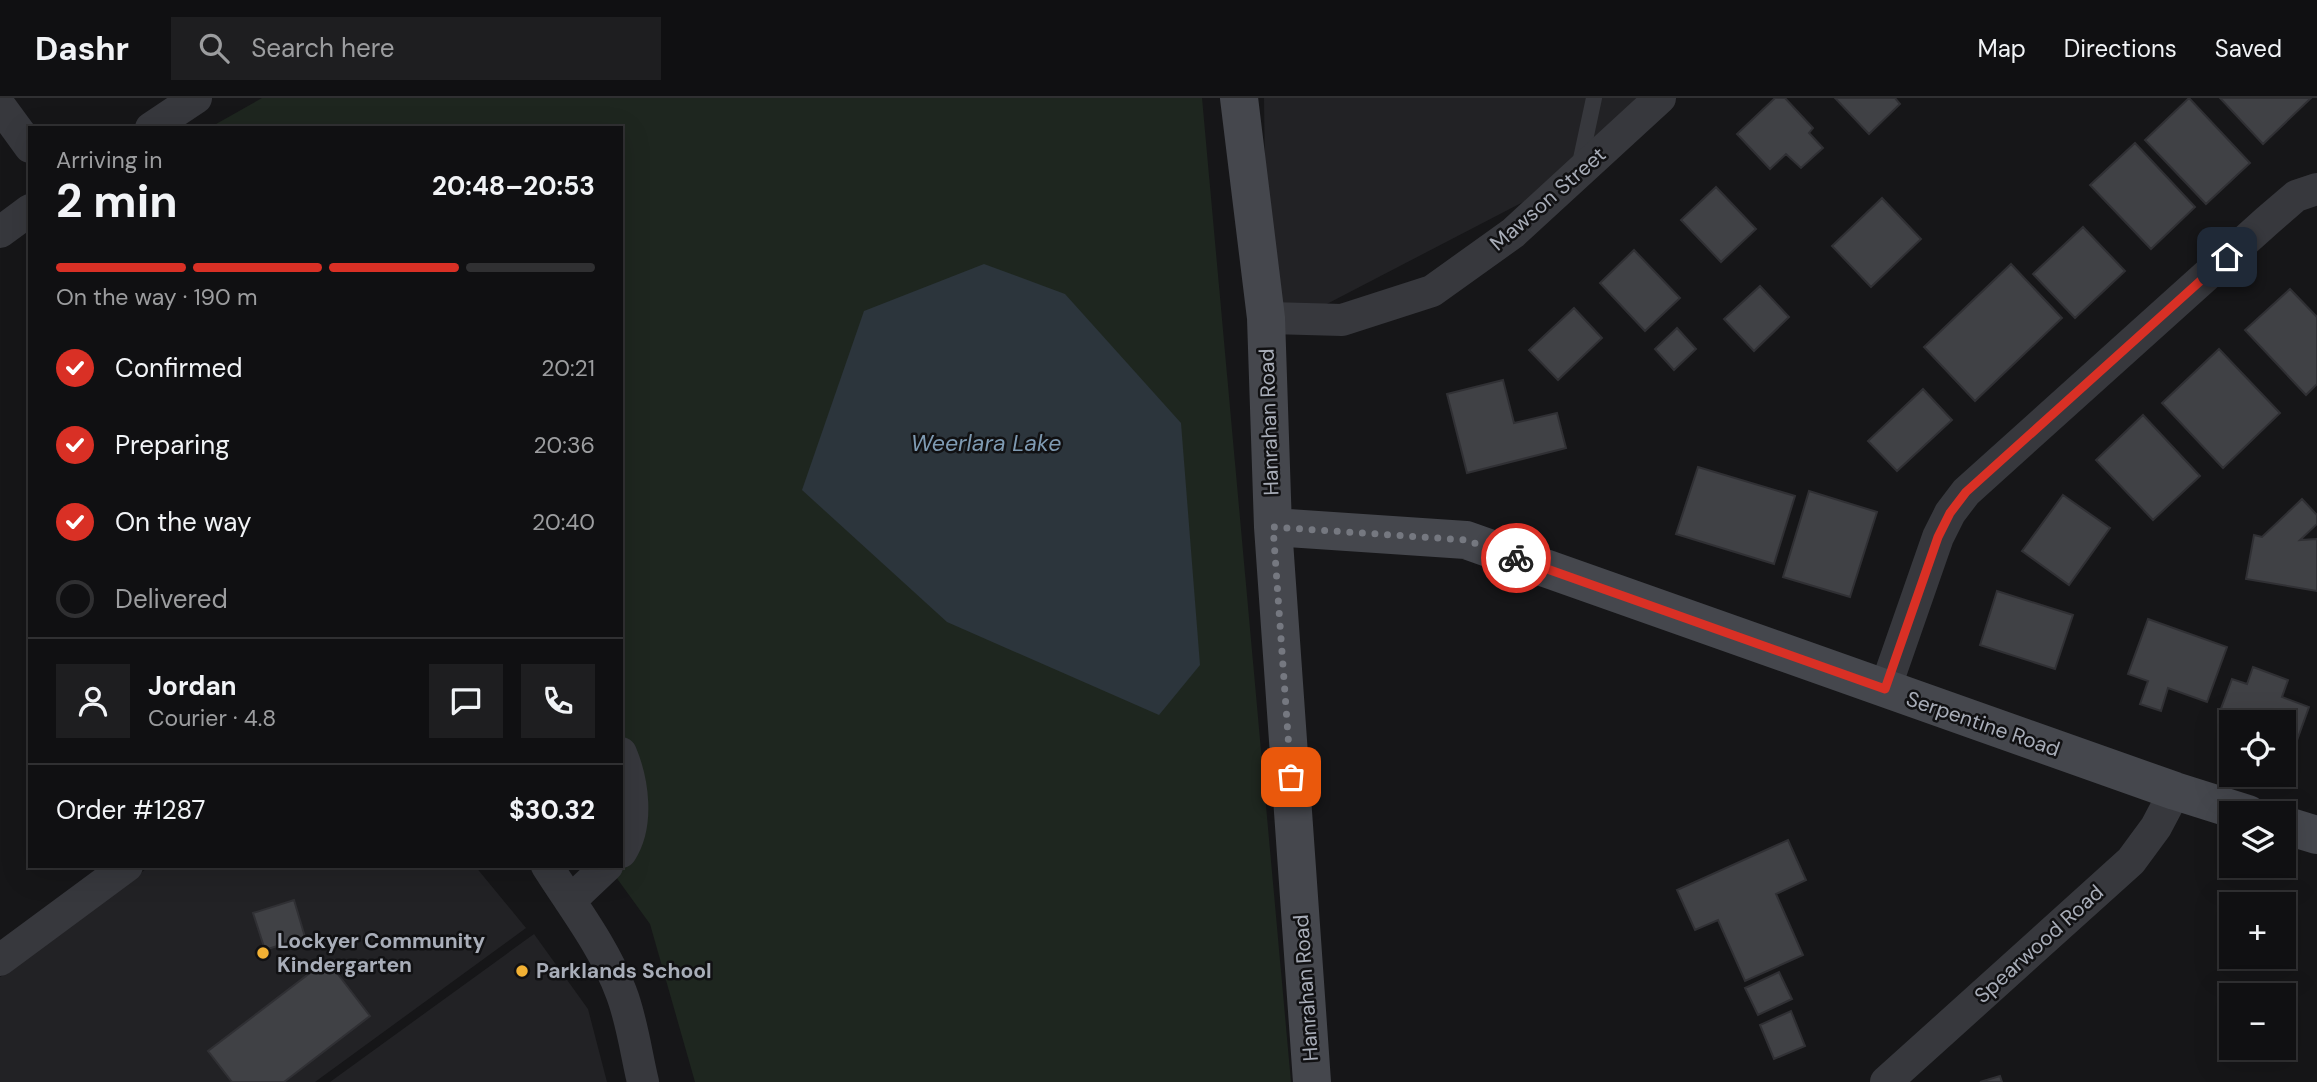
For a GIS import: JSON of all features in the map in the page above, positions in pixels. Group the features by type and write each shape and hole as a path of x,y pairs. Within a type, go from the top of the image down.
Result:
{"street":[{"path":"154,126 196,98"},
{"name":"Hanrahan Road","path":"1239,98 1266,318 1273,527 1312,1082"},
{"name":"Mawson Street","path":"1266,318 1342,320 1432,291 1513,233 1660,98"},
{"path":"0,106 28,144"},
{"path":"1885,689 1938,537 1950,513 1966,492 2267,221 2296,196 2317,188"},
{"path":"0,232 28,211"},
{"name":"Serpentine Road","path":"1273,527 1466,540 2219,805"},
{"path":"623,758 629,772 632,801 629,833 623,847"},
{"name":"Spearwood Road","path":"1886,1082 2131,861 2156,827 2175,791"},
{"path":"2296,829 2317,835"},
{"path":"0,960 124,868"},
{"path":"548,868 607,960 622,994 643,1082"},
{"path":"570,901 605,868"}],"lane":[{"path":"1577,174 1594,98"}],"shaded area":[{"path":"262,98 1202,98 1291,1082 695,1082 650,924 609,868 623,868 623,126 213,126"},
{"path":"1264,98 1659,98 1577,174 1267,335"},
{"name":"Lockyer Community Kindergarten","path":"147,868 477,868 526,928 315,1082 0,1082 0,977"},
{"name":"Parklands School","path":"534,934 588,1009 607,1082 330,1082"}],"water":[{"name":"Weerlara Lake","path":"984,264 1065,294 1181,423 1200,665 1159,715 947,622 802,490 864,311"}],"building":[{"path":"1775,98 1785,98 1813,128 1809,133 1823,148 1801,168 1786,154 1770,169 1737,134"},
{"path":"1835,98 1895,98 1900,104 1869,134"},
{"path":"2189,98 2250,163 2206,204 2145,140"},
{"path":"2220,98 2311,98 2263,144"},
{"path":"2135,143 2195,207 2151,249 2090,185"},
{"path":"1716,187 1756,229 1721,262 1681,220"},
{"path":"1882,198 1921,239 1871,287 1832,246"},
{"path":"2083,227 2125,271 2075,318 2033,274"},
{"path":"1634,250 1680,298 1645,331 1600,283"},
{"path":"2011,264 2062,318 1975,401 1924,347"},
{"path":"1760,286 1789,317 1754,351 1724,319"},
{"path":"2290,289 2317,317 2317,384 2306,395 2245,330"},
{"path":"1574,308 1602,338 1558,380 1529,350"},
{"path":"1677,328 1696,349 1674,370 1655,349"},
{"path":"2219,349 2280,413 2223,468 2162,403"},
{"path":"1503,380 1514,423 1557,413 1566,448 1467,473 1447,394"},
{"path":"1923,389 1952,420 1897,471 1868,441"},
{"path":"2143,415 2200,476 2153,520 2096,460"},
{"path":"1698,467 1795,496 1774,564 1676,534"},
{"path":"1809,491 1877,512 1850,597 1783,577"},
{"path":"2063,495 2110,528 2069,585 2022,551"},
{"path":"2302,499 2317,515 2317,524 2300,540 2317,539 2317,591 2246,579 2254,535 2262,537"},
{"path":"1997,591 2073,615 2055,669 1980,645"},
{"path":"2148,619 2227,647 2207,702 2168,688 2161,711 2140,704 2148,681 2128,674"},
{"path":"2253,667 2288,680 2282,697 2309,707 2296,743 2296,710 2220,710 2232,679 2247,684"},
{"path":"1788,840 1806,880 1776,894 1803,955 1745,981 1718,920 1695,930 1677,890"},
{"path":"294,900 305,937 265,950 253,913"},
{"path":"327,960 370,1016 284,1082 232,1082 208,1051"},
{"path":"1779,972 1792,999 1758,1015 1745,988"},
{"path":"1791,1011 1805,1046 1774,1059 1760,1025"},
{"path":"2000,1076 2002,1082 1980,1082"}],"way so far":[{"path":"1291,777 1273,527 1466,540 1516,558"}],"place":[{"name":"Lockyer Community Kindergarten","path":"263,953"},
{"name":"Parklands School","path":"522,971"}],"route":[{"path":"1516,558 1885,689 1938,537 1950,513 1966,492 2227,257"}]}
